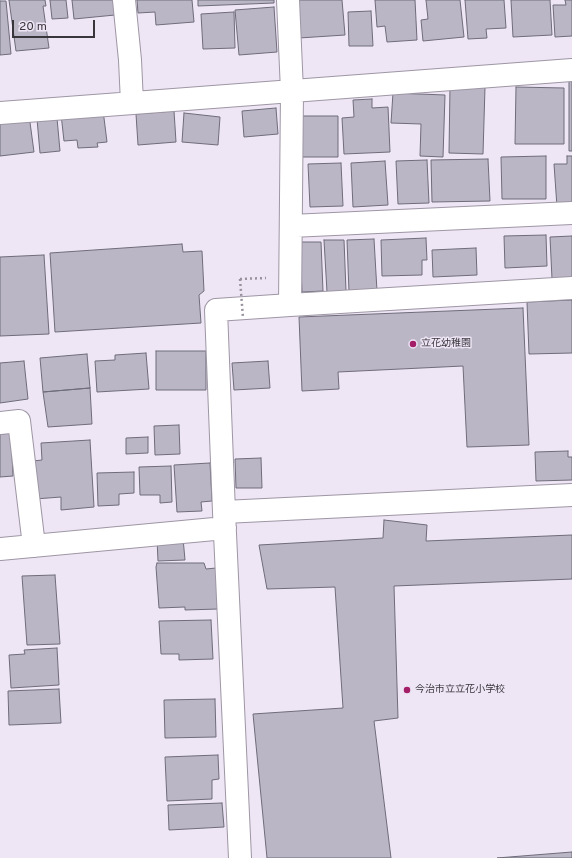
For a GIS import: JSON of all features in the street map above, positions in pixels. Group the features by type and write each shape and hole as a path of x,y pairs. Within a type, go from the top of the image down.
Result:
{"street":[{"path":"124,0 130,60 132,103"},
{"path":"288,0 292,91 290,305"},
{"path":"0,113 572,70"},
{"path":"291,226 572,213"},
{"path":"240,858 216,310 572,288"},
{"path":"0,423 19,421 34,546"},
{"path":"0,549 34,546 224,520 572,494"}],"path":[{"path":"240,279 243,318"}],"building":[{"path":"9,0 45,0 46,6 43,6 49,48 16,51"},
{"path":"50,0 66,0 68,18 52,19"},
{"path":"72,0 114,0 115,15 74,19"},
{"path":"137,0 192,0 194,22 156,25 155,12 138,13"},
{"path":"198,0 274,0 274,3 198,6"},
{"path":"297,0 342,0 345,35 299,38"},
{"path":"375,0 415,0 417,40 387,42 385,26 377,27"},
{"path":"426,0 460,0 464,37 423,41 421,20 428,19"},
{"path":"465,0 504,0 506,28 486,29 487,38 468,39"},
{"path":"511,0 550,0 552,35 513,37"},
{"path":"565,0 572,0 572,36 555,37 553,5 566,5"},
{"path":"0,1 6,1 11,54 0,55"},
{"path":"274,7 277,52 239,55 235,10"},
{"path":"371,11 373,46 349,46 348,12"},
{"path":"234,12 235,48 203,49 201,14"},
{"path":"569,79 572,79 572,151 569,151"},
{"path":"450,86 485,87 483,154 449,153"},
{"path":"516,87 564,88 564,144 515,144"},
{"path":"393,93 445,95 443,157 420,156 421,124 391,123"},
{"path":"372,99 372,108 388,107 390,152 344,154 342,118 354,117 353,100"},
{"path":"276,108 278,134 244,137 242,111"},
{"path":"103,110 107,142 97,143 98,147 78,148 77,140 64,141 61,114"},
{"path":"174,111 176,142 138,145 136,114"},
{"path":"184,113 220,117 218,145 182,142"},
{"path":"29,115 34,152 0,156 0,119"},
{"path":"302,116 338,116 338,157 302,157"},
{"path":"57,118 60,151 40,153 37,119"},
{"path":"546,156 546,199 502,199 501,157"},
{"path":"567,156 572,156 572,206 557,207 554,164 567,164"},
{"path":"488,159 490,201 432,202 431,160"},
{"path":"427,160 429,203 398,204 396,161"},
{"path":"385,161 388,205 353,207 351,163"},
{"path":"341,163 343,206 310,207 308,164"},
{"path":"546,235 547,266 505,268 504,236"},
{"path":"572,236 572,278 552,279 550,237"},
{"path":"426,238 427,260 422,260 422,275 382,276 381,240"},
{"path":"374,239 377,291 349,292 347,240"},
{"path":"324,240 344,240 346,291 327,292"},
{"path":"300,242 321,242 323,291 302,292"},
{"path":"182,244 183,252 202,251 204,291 199,295 201,323 55,332 50,253"},
{"path":"476,248 477,275 433,277 432,250"},
{"path":"44,255 49,334 0,336 0,257"},
{"path":"572,300 572,353 529,354 527,302"},
{"path":"523,308 529,445 467,447 463,366 338,372 339,389 302,391 299,317"},
{"path":"156,351 206,351 206,390 156,390"},
{"path":"146,353 149,389 97,392 95,361 115,360 115,355"},
{"path":"87,354 90,388 43,392 40,358"},
{"path":"24,361 28,399 0,403 0,363"},
{"path":"268,361 270,388 234,390 232,363"},
{"path":"90,388 92,424 48,427 43,392"},
{"path":"179,425 180,454 155,455 154,426"},
{"path":"11,433 13,476 0,477 0,434"},
{"path":"148,437 148,453 126,454 126,438"},
{"path":"90,440 94,507 61,510 61,497 35,499 33,461 42,460 41,443"},
{"path":"568,451 568,457 572,457 572,480 536,481 535,452"},
{"path":"261,458 262,488 236,488 235,459"},
{"path":"210,463 212,501 201,502 202,511 177,512 174,465"},
{"path":"171,466 172,502 160,503 160,495 140,495 139,467"},
{"path":"134,472 134,493 119,494 119,505 98,506 97,473"},
{"path":"384,520 427,525 426,541 572,535 572,579 394,586 398,718 374,721 391,858 267,858 253,714 343,708 335,587 267,589 259,545 383,538"},
{"path":"183,538 185,560 158,561 157,539"},
{"path":"157,563 204,563 206,569 216,568 218,609 185,610 185,607 159,608"},
{"path":"55,575 60,644 27,645 22,576"},
{"path":"211,620 213,659 179,660 179,654 161,654 159,621"},
{"path":"57,648 59,685 11,688 9,655 25,654 24,650"},
{"path":"59,689 61,723 9,725 8,691"},
{"path":"215,699 216,737 165,738 164,700"},
{"path":"218,755 219,779 212,780 212,799 167,801 165,757"},
{"path":"222,803 224,827 169,830 168,805"},
{"path":"572,852 572,858 497,858"}],"place":[{"name":"立花幼稚園","path":"413,344"},
{"name":"今治市立立花小学校","path":"407,690"}]}
